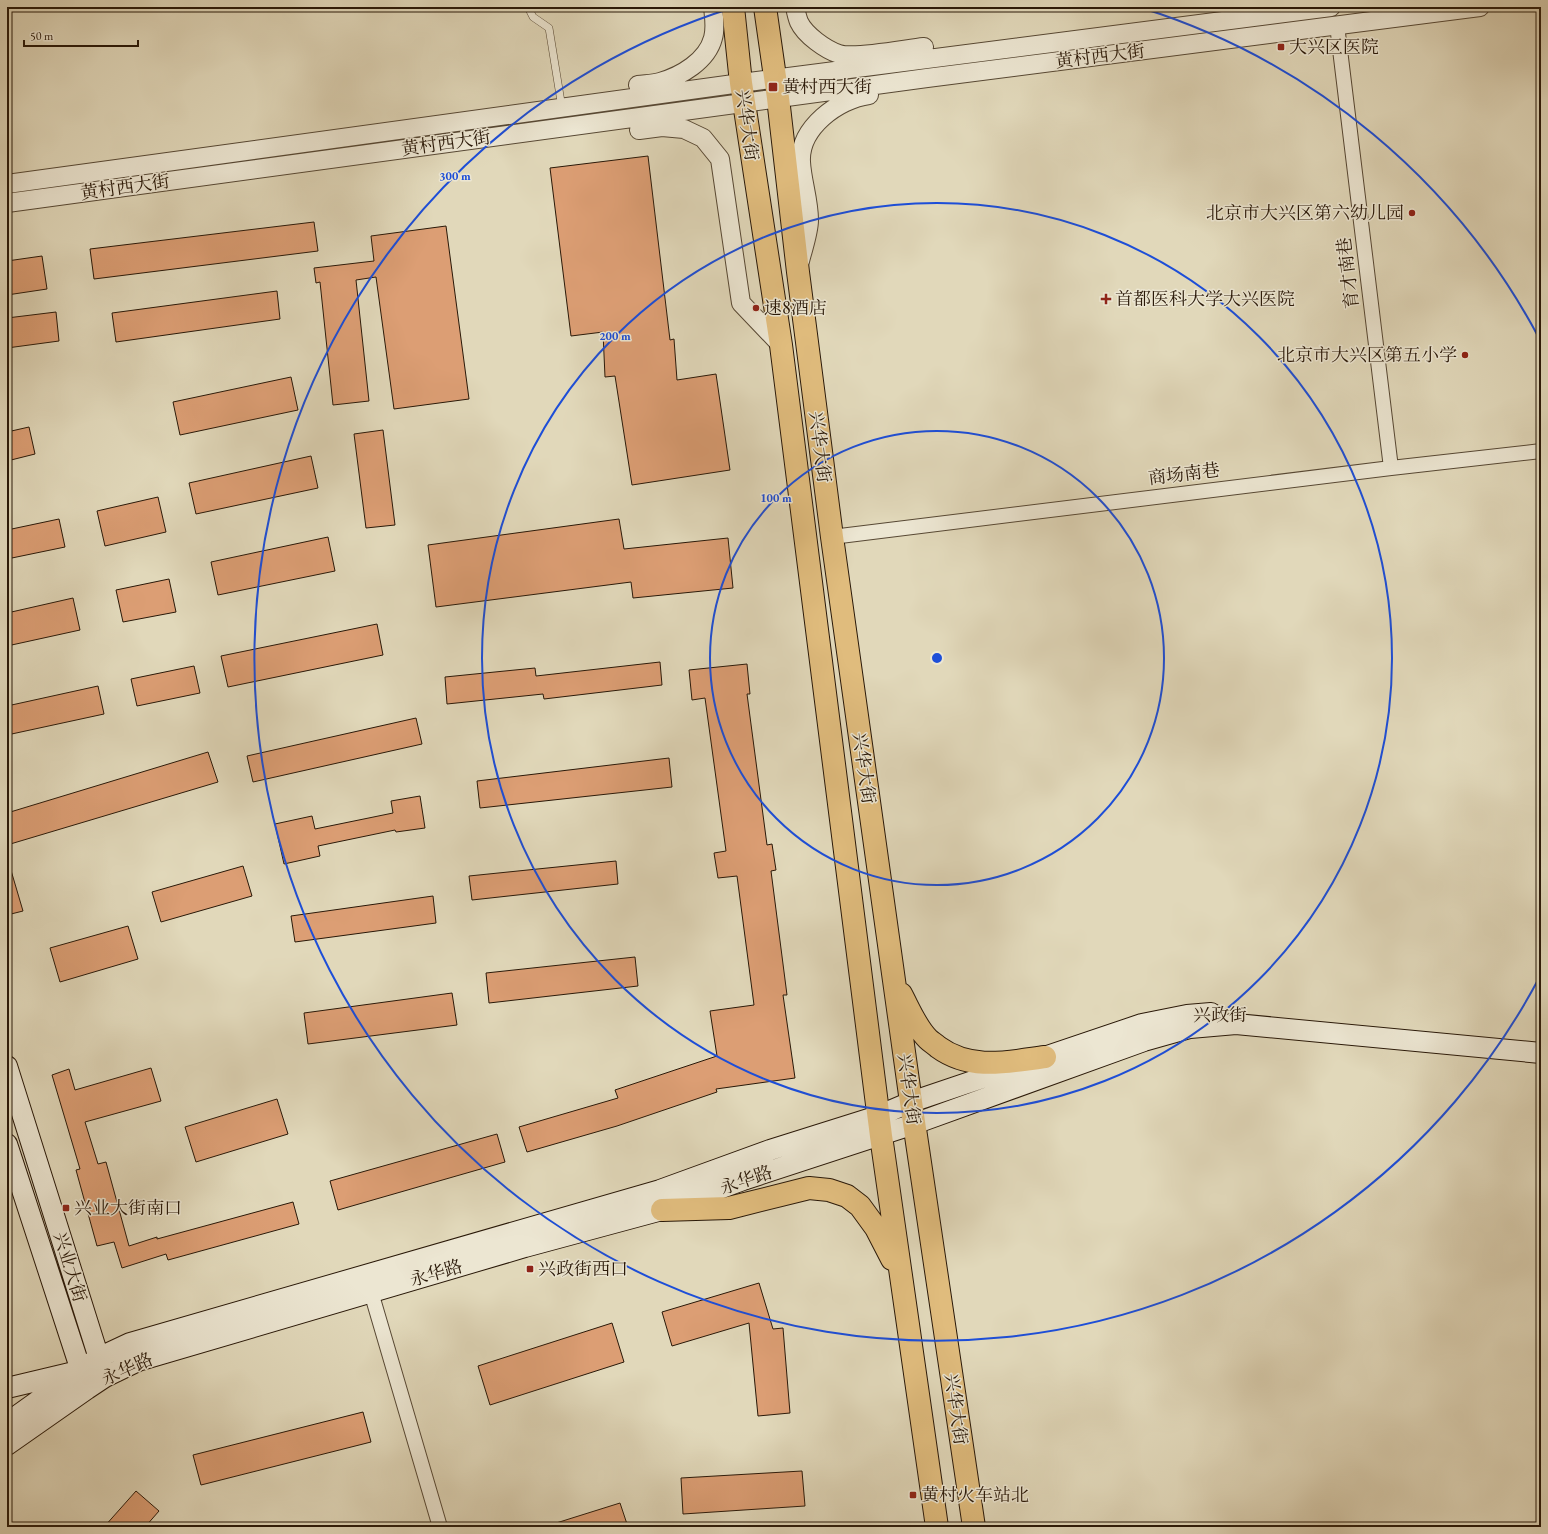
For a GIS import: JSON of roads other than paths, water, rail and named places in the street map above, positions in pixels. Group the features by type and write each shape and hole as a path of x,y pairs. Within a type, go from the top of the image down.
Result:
{"main road":[{"name":"兴华大街","path":"733,7 742,93 781,345 903,1298 937,1527"},
{"name":"兴华大街","path":"765,7 777,88 798,272 832,537 910,1102 974,1527"},
{"path":"894,983 928,1040 945,1052 970,1062 1001,1063 1045,1056"},
{"name":"兴政街","path":"880,1126 910,1102 1142,1024 1187,1015 1212,1013 1237,1014 1541,1044"},
{"name":"兴政街","path":"880,1126 914,1124 1144,1041 1190,1028 1236,1024 1541,1053"},
{"name":"兴业大街","path":"7,1066 105,1377"},
{"name":"永华路","path":"7,1423 83,1380 105,1377 138,1361 525,1246 662,1210 880,1126"},
{"name":"永华路","path":"7,1445 83,1380 98,1358 130,1343 660,1190 770,1150 880,1126"},
{"name":"兴业大街","path":"7,1144 83,1380"},
{"path":"662,1210 729,1208 809,1188 829,1190 847,1196 860,1206 876,1228 894,1264 903,1298"},
{"path":"7,1388 83,1380"}],"street":[{"path":"591,104 638,85 660,82 684,72 707,51 713,38 713,7"},
{"path":"795,7 799,22 805,31 815,40 839,54 852,55 929,47 968,54"},
{"name":"黄村西大街","path":"7,203 579,125 742,93 968,54 1330,7"},
{"name":"黄村西大街","path":"777,88 927,78 1480,7"},
{"name":"育才南巷","path":"1337,26 1391,468"},
{"path":"798,272 809,220 801,161 804,144 810,133 822,118 838,105 858,97 899,92 927,78"},
{"name":"黄村西大街","path":"7,184 591,104 742,93"},
{"path":"579,125 623,132 662,127 684,129 703,138 720,159 741,302 781,345"},
{"name":"商场南巷","path":"832,537 1541,451"},
{"path":"371,1292 440,1527"}],"lane":[{"path":"528,7 533,17 549,28 562,108"}],"place":[{"name":"大兴区医院","path":"1281,47"},
{"name":"黄村西大街","path":"773,87"},
{"name":"北京市大兴区第六幼儿园","path":"1412,213"},
{"name":"首都医科大学大兴医院","path":"1106,299"},
{"name":"速8酒店","path":"756,308"},
{"name":"北京市大兴区第五小学","path":"1465,355"},
{"name":"兴业大街南口","path":"66,1208"},
{"name":"兴政街西口","path":"530,1269"},
{"name":"黄村火车站北","path":"913,1495"}]}
